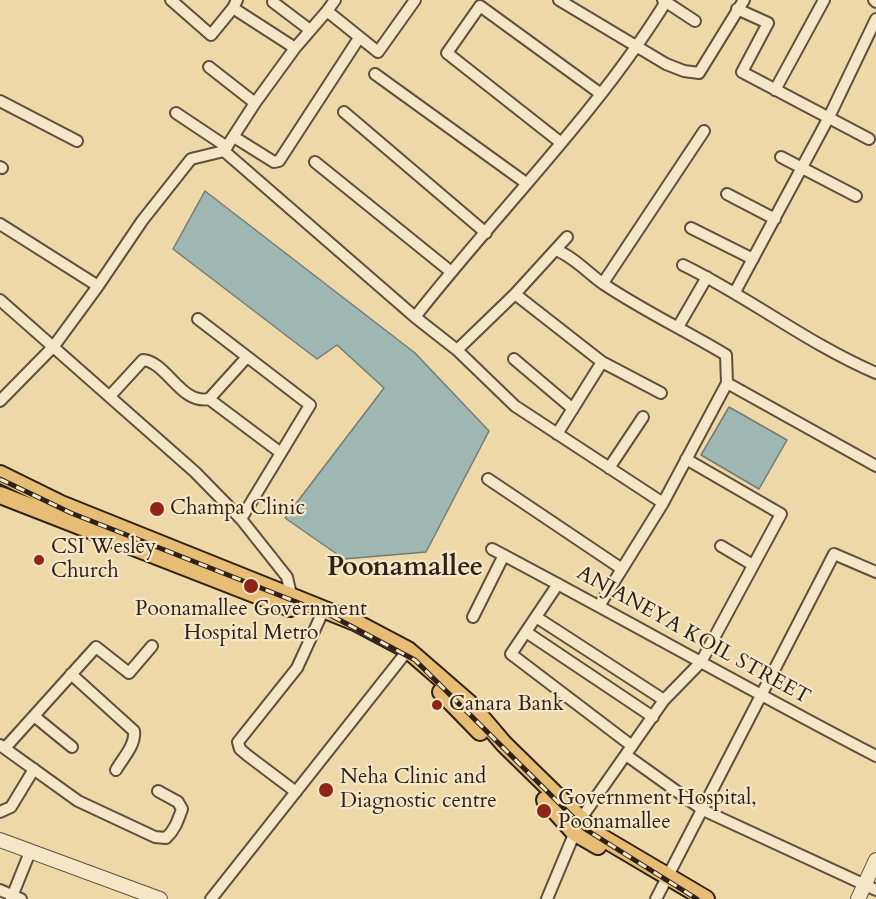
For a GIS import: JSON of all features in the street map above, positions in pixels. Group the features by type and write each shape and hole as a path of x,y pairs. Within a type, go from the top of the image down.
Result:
{"main road":[{"path":"0,474 61,504 291,603 320,618 406,653"},
{"path":"0,495 291,603 355,622 406,653 525,778 577,826 663,887 686,899"},
{"path":"663,887 706,899"}],"street":[{"path":"171,0 211,35 235,4 295,48"},
{"path":"0,401 54,346 142,221 191,159 228,145 295,48 335,0"},
{"path":"327,11 378,52 415,0"},
{"path":"559,0 578,5 666,64 684,71 699,73 740,5 768,23 742,72 869,139"},
{"path":"775,90 824,0"},
{"path":"415,317 450,272 486,233 601,94 637,45 665,1 695,21"},
{"path":"273,2 310,30"},
{"path":"560,142 447,53 480,6 601,94"},
{"path":"735,292 829,117 876,19"},
{"path":"228,145 274,162 279,161 359,38"},
{"path":"209,67 255,103"},
{"path":"375,74 526,183"},
{"path":"0,101 77,141"},
{"path":"344,112 486,233"},
{"path":"176,113 228,145 415,317 457,350 515,406 663,503"},
{"path":"603,284 704,130"},
{"path":"781,157 856,196"},
{"path":"315,162 450,272"},
{"path":"727,195 775,219"},
{"path":"0,224 98,286"},
{"path":"691,228 753,259"},
{"path":"457,350 515,294 567,237"},
{"path":"556,250 603,284 654,316 678,327 726,356 727,383 663,503 599,606"},
{"path":"682,265 735,292 789,327 876,373"},
{"path":"678,327 707,277"},
{"path":"515,294 602,362 661,393"},
{"path":"0,300 195,472 241,519 287,577 291,603"},
{"path":"198,319 310,405 241,519"},
{"path":"110,396 143,360 154,364 187,394 202,400 209,399 247,357"},
{"path":"514,359 573,409"},
{"path":"557,434 602,362"},
{"path":"727,383 876,466"},
{"path":"209,399 281,453"},
{"path":"609,468 643,417"},
{"path":"547,899 577,826 664,700 701,662 781,514 687,459"},
{"path":"488,479 622,569"},
{"path":"721,546 753,565"},
{"name":"ANJANEYA KOIL STREET","path":"492,549 761,697 876,756"},
{"path":"663,887 834,554 876,572"},
{"path":"473,616 504,555"},
{"path":"558,584 511,654 703,810 870,887"},
{"path":"536,617 664,700"},
{"path":"296,792 240,749 238,742 297,668 320,618"},
{"path":"526,632 652,717"},
{"path":"152,646 129,673 96,647 3,747 78,801 155,837 166,838 178,822 182,809 178,802 158,791"},
{"path":"212,899 406,653"},
{"path":"71,674 134,731 135,736 116,770"},
{"path":"34,716 72,747"},
{"path":"0,812 11,807 34,769"},
{"path":"0,840 133,894 160,899"},
{"path":"0,890 15,898 30,852"},
{"path":"858,899 870,887 876,860"}],"water":[{"path":"205,191 415,353 489,431 426,552 344,559 285,518 384,388 337,345 317,359 173,249"},
{"path":"729,407 787,440 759,489 701,455"}],"railway":[{"path":"0,479 71,513 332,616 415,660 585,829 697,899"}],"place":[{"name":"Champa Clinic","path":"157,509"},
{"name":"CSI Wesley Church","path":"39,560"},
{"name":"Poonamallee Government Hospital Metro","path":"251,586"},
{"name":"Canara Bank","path":"437,705"},
{"name":"Neha Clinic and Diagnostic centre","path":"326,790"},
{"name":"Government Hospital, Poonamallee","path":"544,811"}],"district":[{"name":"Poonamallee","path":"405,569"}]}
